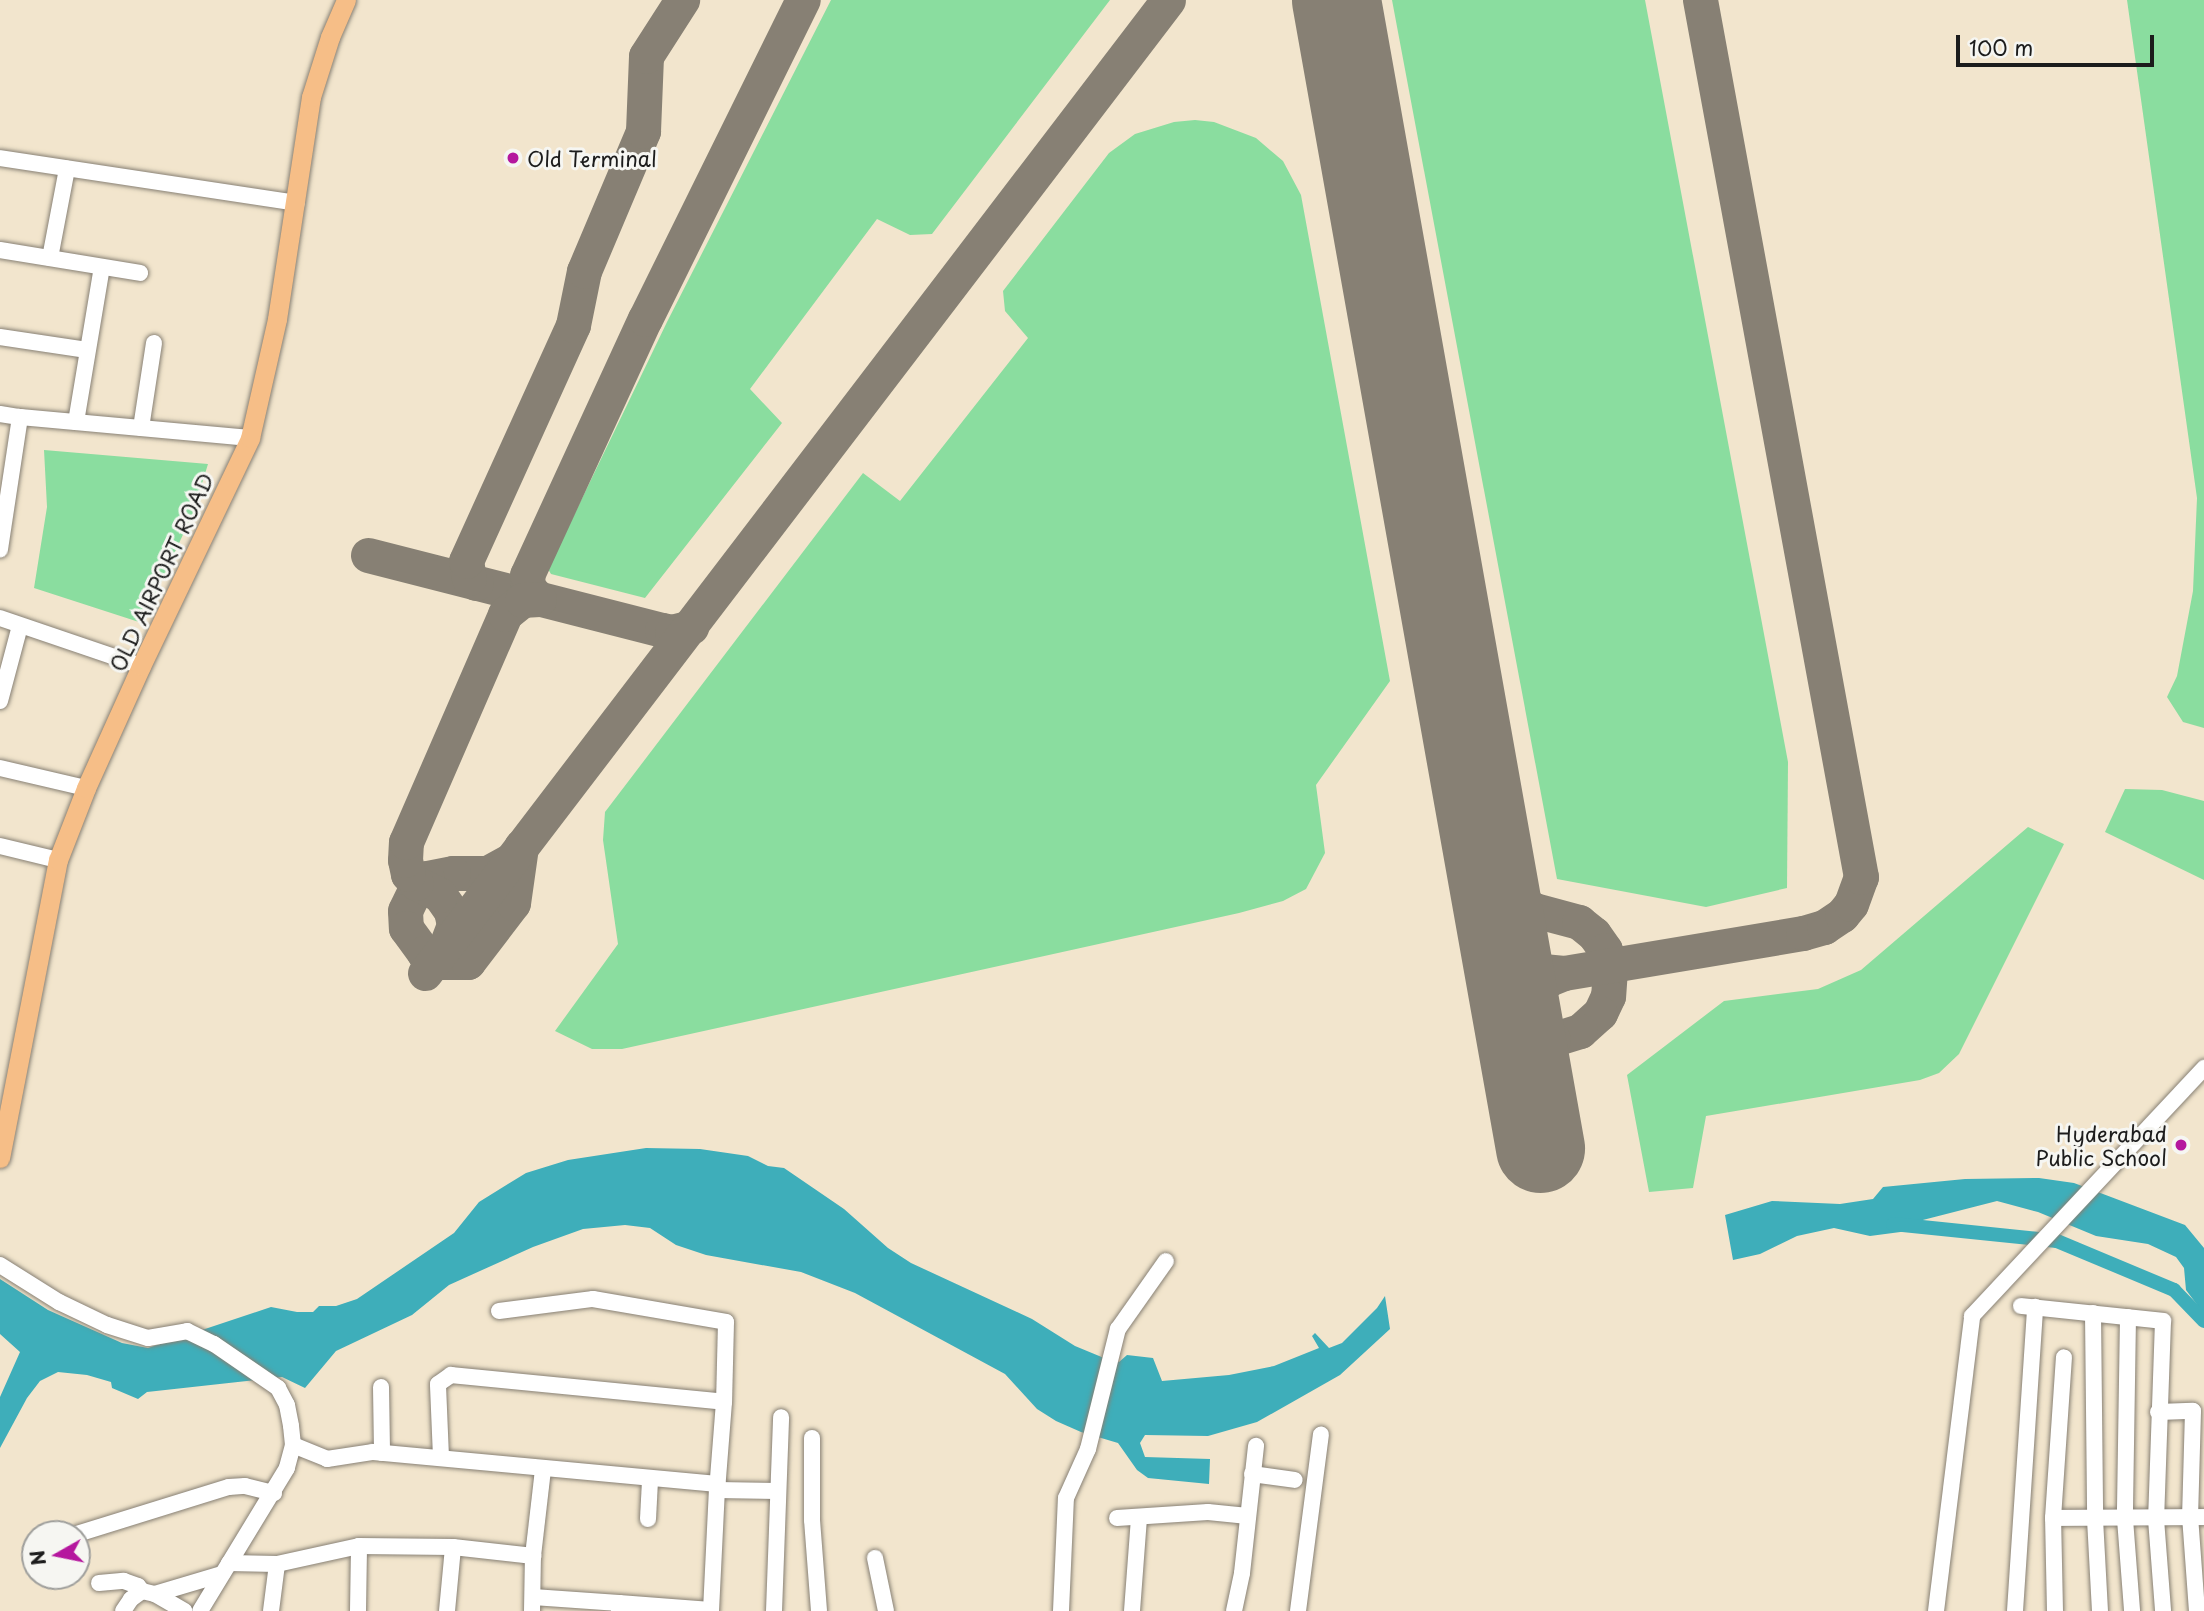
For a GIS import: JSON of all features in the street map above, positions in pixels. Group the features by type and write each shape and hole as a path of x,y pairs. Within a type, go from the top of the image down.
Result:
{"main road":[{"name":"OLD AIRPORT ROAD","path":"0,1158 5,1112 58,860 86,788 250,438 277,319 297,203 310,97 330,37 346,0"}],"street":[{"path":"0,158 297,203"},
{"path":"50,258 67,169"},
{"path":"0,250 140,274"},
{"path":"76,422 102,267"},
{"path":"0,337 87,350"},
{"path":"141,428 154,343"},
{"path":"0,414 250,438"},
{"path":"0,550 20,417"},
{"path":"0,618 142,666"},
{"path":"0,698 20,626"},
{"path":"0,768 86,788"},
{"path":"0,846 58,860"},
{"path":"1936,1611 1972,1317 2204,1068"},
{"path":"1061,1611 1066,1498 1088,1449 1118,1329 1166,1261"},
{"path":"0,1265 59,1302 107,1325 148,1338 187,1331 214,1344 278,1388 287,1405 293,1445 287,1468 200,1611"},
{"path":"499,1311 593,1299 726,1322 724,1402 711,1610 532,1604 533,1556 543,1469"},
{"path":"2015,1611 2028,1307 2163,1321 2156,1519 2163,1611"},
{"path":"2093,1313 2095,1519 2100,1611"},
{"path":"2128,1317 2126,1519 2132,1611"},
{"path":"2055,1611 2053,1518 2064,1357"},
{"path":"441,1457 438,1384 451,1375 724,1402"},
{"path":"381,1387 382,1453"},
{"path":"2127,1406 2199,1411 2197,1611"},
{"path":"774,1611 781,1417"},
{"path":"1298,1611 1321,1434"},
{"path":"812,1438 812,1520 819,1611"},
{"path":"293,1445 327,1459 382,1453 441,1457 777,1491"},
{"path":"1234,1611 1256,1446"},
{"path":"1252,1474 1295,1480"},
{"path":"648,1519 650,1479"},
{"path":"91,1530 229,1487 245,1486 274,1493"},
{"path":"1117,1518 1208,1512 1248,1516"},
{"path":"2053,1518 2197,1517"},
{"path":"1132,1611 1139,1518"},
{"path":"123,1611 131,1599 226,1568 276,1564 359,1546 453,1547 533,1556"},
{"path":"358,1611 359,1546"},
{"path":"447,1611 453,1547"},
{"path":"875,1558 886,1611"},
{"path":"271,1611 276,1564"},
{"path":"99,1583 124,1581 184,1611"}],"green space":[{"path":"831,0 1110,0 932,234 910,235 877,219 750,389 782,423 645,598 551,574 548,569 667,322"},
{"path":"1392,0 1645,0 1788,762 1787,888 1706,907 1557,879"},
{"path":"2127,0 2204,0 2204,728 2183,722 2167,697 2177,676 2193,591 2197,498"},
{"path":"1174,122 1214,122 1256,138 1283,161 1301,195 1390,681 1316,785 1325,853 1306,889 1283,901 1239,913 622,1049 592,1049 555,1031 618,944 603,840 605,812 863,473 900,501 1028,338 1005,311 1003,291 1109,153 1135,134"},
{"path":"44,450 208,464 193,513 142,623 34,588 47,507"},
{"path":"2125,789 2162,790 2204,801 2204,880 2105,832"},
{"path":"2028,827 2064,844 1959,1054 1939,1073 1920,1080 1706,1116 1693,1188 1649,1192 1627,1075 1724,1001 1818,989 1861,970"}],"water":[{"path":"646,1148 700,1149 748,1156 768,1166 784,1168 844,1209 888,1248 911,1263 1032,1319 1075,1346 1104,1358 1119,1362 1127,1355 1153,1358 1162,1381 1229,1375 1274,1366 1319,1348 1312,1336 1315,1333 1329,1348 1342,1343 1377,1308 1385,1296 1390,1329 1340,1375 1257,1422 1208,1436 1145,1435 1140,1443 1145,1457 1210,1459 1209,1484 1148,1478 1137,1470 1118,1443 1056,1421 1037,1409 1005,1374 855,1293 801,1272 706,1255 676,1245 650,1228 625,1225 583,1229 533,1247 449,1285 412,1315 336,1351 305,1388 282,1377 147,1392 138,1399 112,1388 111,1382 87,1375 58,1372 40,1381 27,1398 0,1448 0,1397 20,1352 0,1334 0,1279 48,1310 122,1343 148,1348 271,1307 313,1312 319,1306 336,1306 357,1299 454,1233 479,1202 526,1173 568,1160"},
{"path":"2039,1178 2074,1183 2185,1225 2204,1248 2204,1314 2186,1290 2184,1268 2176,1257 2148,1244 2096,1236 2038,1212 1997,1201 1915,1222 1908,1231 1870,1236 1834,1228 1797,1236 1760,1254 1733,1260 1725,1215 1772,1201 1840,1204 1873,1199 1883,1187 1965,1179"}],"waterway":[{"path":"1893,1224 2057,1241 2174,1290 2204,1321"}],"taxiway":[{"path":"476,583 469,578 466,561 573,325 584,271 643,131 646,56 682,0"},
{"path":"539,599 528,588 527,575 645,319 803,0"},
{"path":"425,973 1168,0"},
{"path":"1518,1031 1527,1000 1549,979 1564,973 1803,933 1824,927 1842,915 1851,904 1861,877 1700,0"},
{"path":"368,555 662,630 672,632 691,627"},
{"path":"447,943 454,925 451,911 440,895 416,883 408,874 405,860 406,842 505,614 522,600 539,599"},
{"path":"511,860 488,873 453,873 427,878 416,888 405,911 406,928 424,953 440,962 468,962 513,903 521,847"},
{"path":"1487,854 1503,885 1519,900 1534,910 1579,922 1594,934 1605,950 1610,969 1608,996 1600,1013 1580,1031 1553,1039 1533,1037 1515,1029 1495,1006 1487,977 1488,862"},
{"path":"1501,934 1512,952 1525,963 1543,971 1564,973"}],"runway":[{"path":"1336,0 1540,1148"}],"place":[{"name":"Old Terminal","path":"513,158"},
{"name":"Hyderabad Public School","path":"2181,1145"}]}
